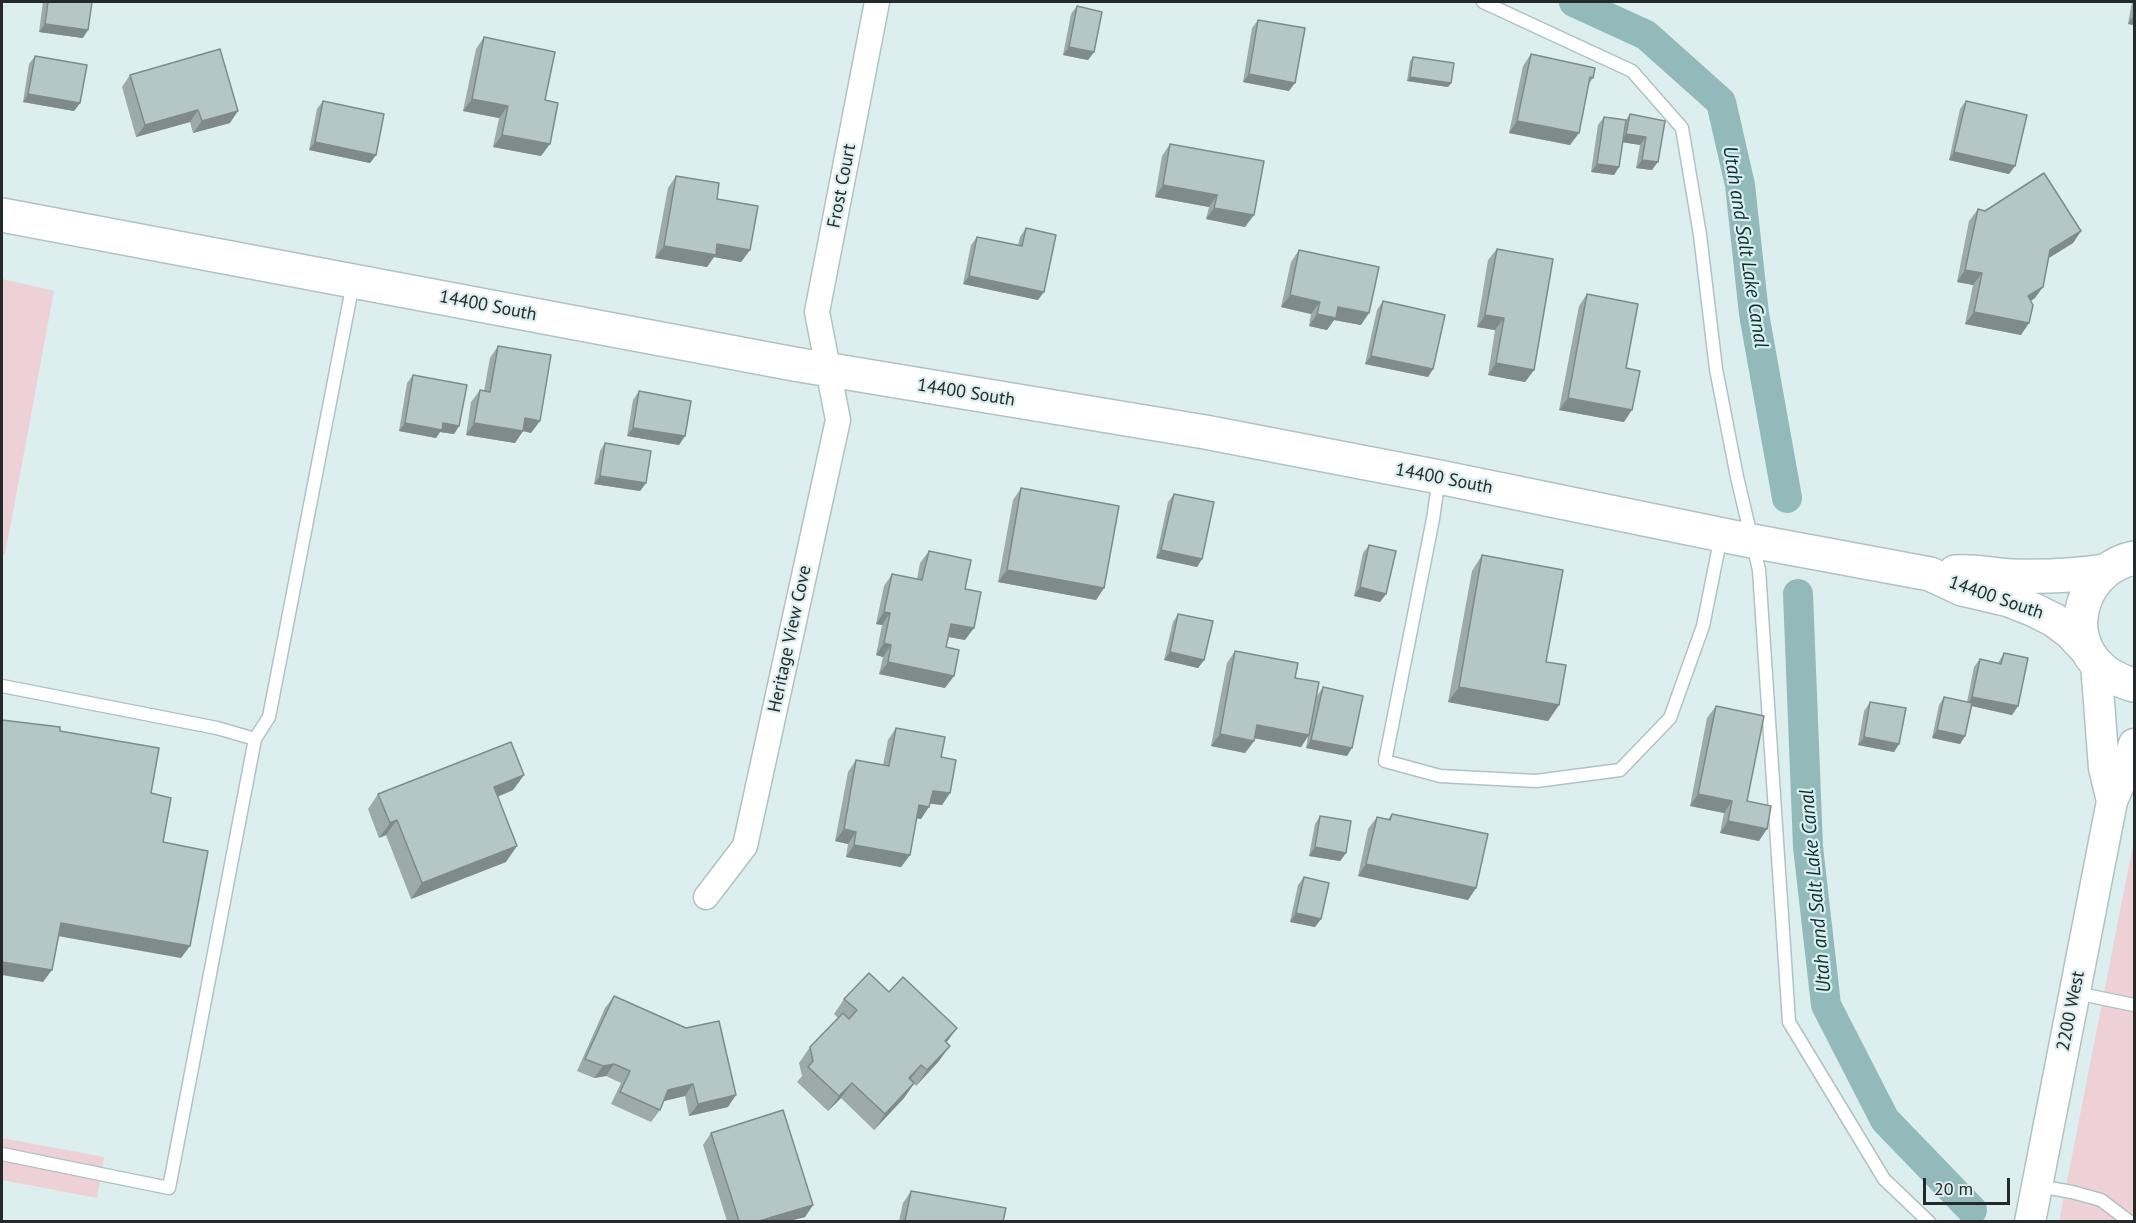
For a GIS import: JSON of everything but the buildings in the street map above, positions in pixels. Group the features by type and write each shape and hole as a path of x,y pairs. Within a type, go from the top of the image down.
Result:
{"main road":[{"name":"14400 South","path":"2,215 828,370 1205,432 1930,574 1962,589 2009,600 2054,620 2071,633 2115,679 2134,686"},
{"name":"14400 South","path":"1930,574 1966,571 2009,576 2067,577 2124,559"},
{"path":"2091,656 2080,629 2082,607 2090,587 2124,559"}],"street":[{"name":"Frost Court","path":"828,370 817,312 877,2"},
{"name":"Heritage View Cove","path":"706,897 745,846 838,420 828,370"},
{"name":"2200 West","path":"2091,656 2104,768 2112,801"},
{"name":"2200 West","path":"2030,1221 2112,801 2134,744"}],"lane":[{"path":"1439,477 1385,761 1440,776 1536,781 1620,770 1670,718 1737,538 1737,477 1716,369 1700,235 1682,128 1632,70 1483,2"},
{"path":"2,1154 169,1188 255,739 269,717 353,281"},
{"path":"1737,538 1759,570 1790,1022 1884,1179 1929,1221"},
{"path":"2,686 217,728 255,739"},
{"path":"2075,993 2134,1005"},
{"path":"2036,1185 2102,1200 2130,1221"}],"shaded area":[{"path":"2,279 54,291 5,555 2,555"},
{"path":"2134,840 2134,1221 2059,1222"},
{"path":"2,1138 104,1157 97,1198 2,1180"}],"waterway":[{"name":"Utah and Salt Lake Canal","path":"1574,2 1646,35 1721,102 1740,185 1754,314 1787,498"},
{"name":"Utah and Salt Lake Canal","path":"1798,594 1808,847 1826,1005 1885,1120 1972,1210"}]}
